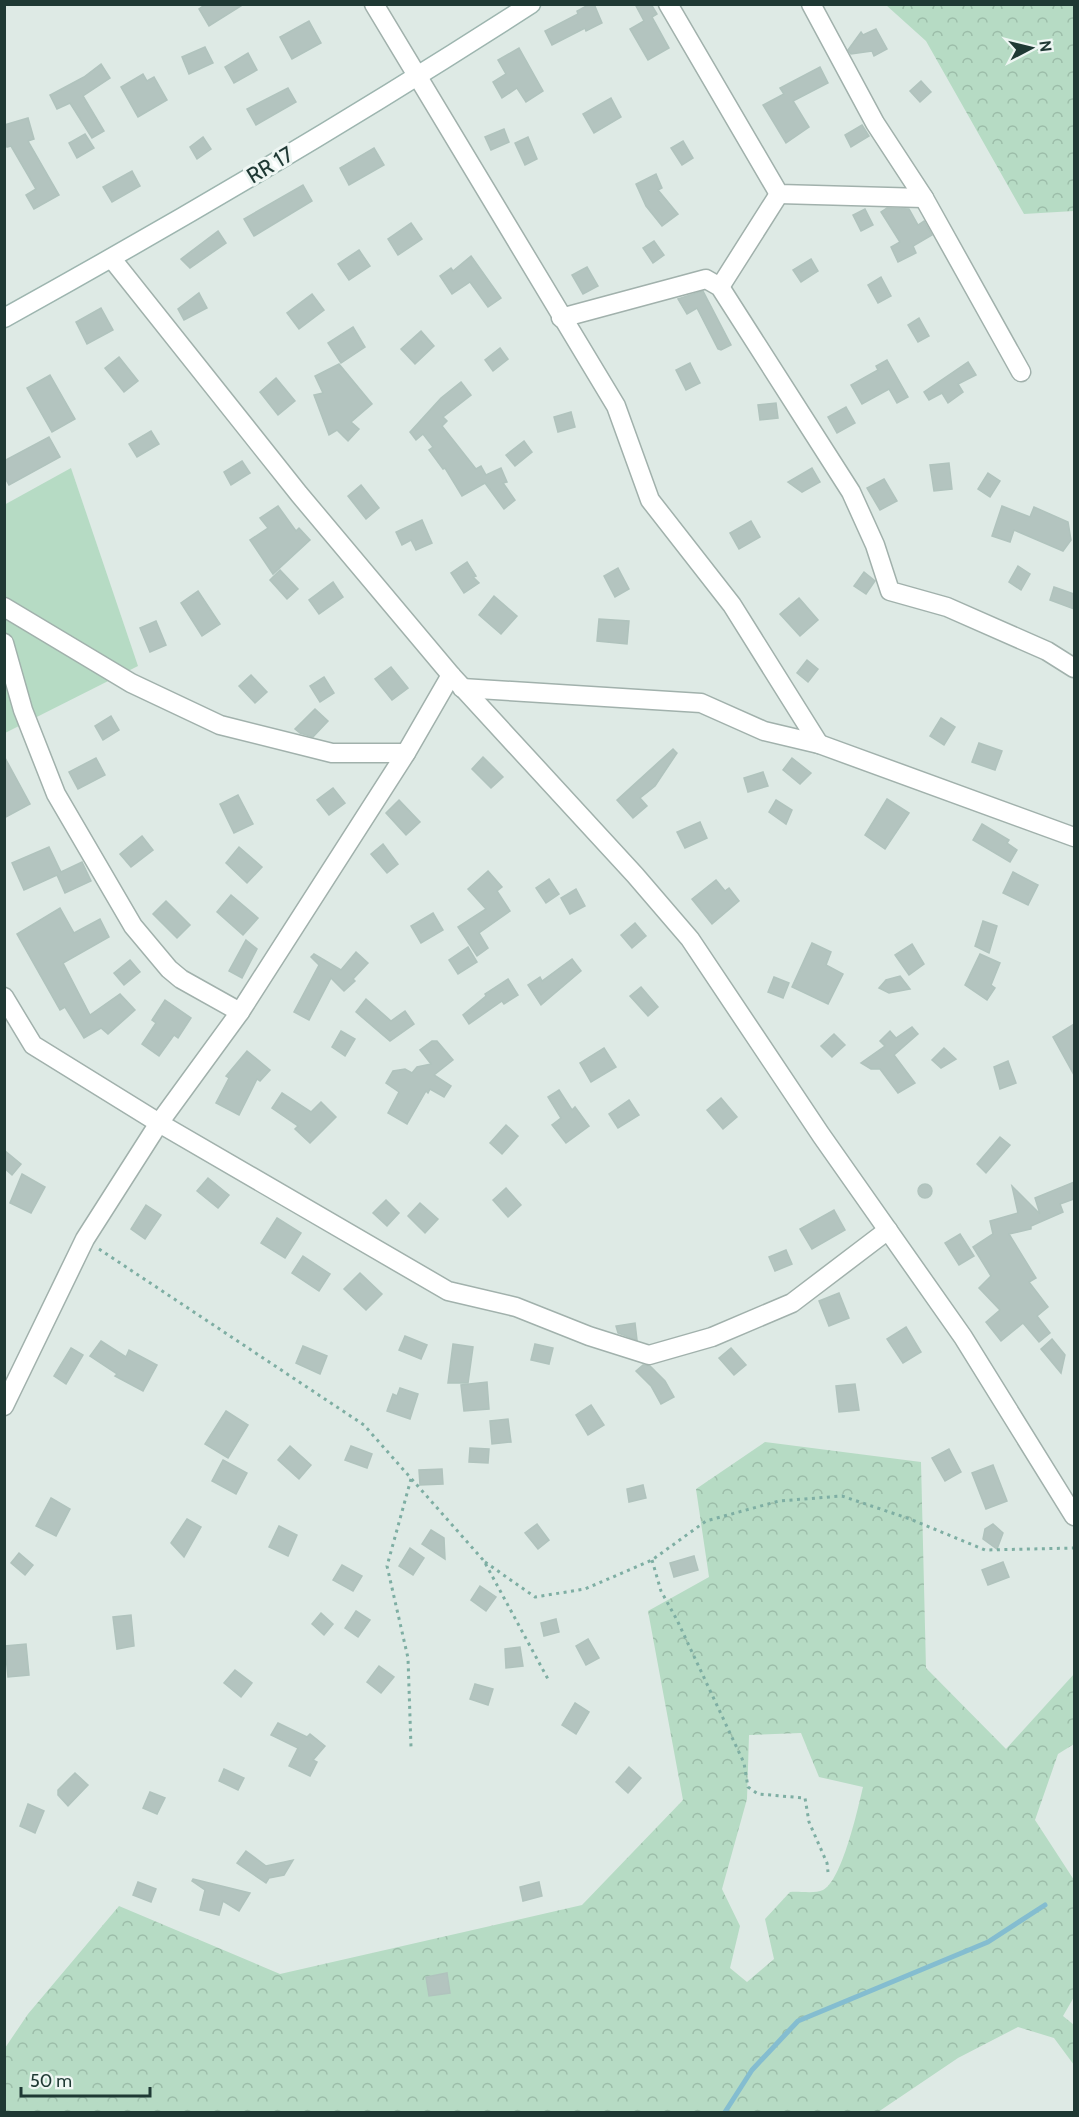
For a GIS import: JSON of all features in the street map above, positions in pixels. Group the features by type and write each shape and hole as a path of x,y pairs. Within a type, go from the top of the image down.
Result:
{"street":[{"path":"374,4 616,406 650,500 732,604 819,744"},
{"name":"RR 17","path":"4,318 112,259 417,78 531,4"},
{"path":"668,4 774,191 779,194 924,198"},
{"path":"811,4 874,123 924,198 1021,372"},
{"path":"720,287 779,194"},
{"path":"112,259 299,494 456,681 635,875 690,939 968,1344 1074,1516"},
{"path":"561,318 706,279 720,287 851,492 875,544 890,591 947,607 1047,651 1074,668"},
{"path":"4,607 131,683 220,725 332,753 406,753"},
{"path":"4,643 23,710 56,794 133,927 169,969 181,979 240,1012"},
{"path":"456,681 690,701 713,707 764,731 819,744 1074,837"},
{"path":"4,1406 85,1239 159,1124 240,1012 406,753 456,681"},
{"path":"4,997 33,1046 159,1124 448,1291 516,1307 589,1336 649,1355 712,1337 792,1303 888,1230"}],"path":[{"path":"85,1239 364,1425 484,1561 535,1597 585,1589 652,1560 706,1521 779,1501 842,1496 910,1519 984,1550 1074,1548"},
{"path":"411,1479 387,1566 408,1658 411,1747"},
{"path":"652,1560 661,1591 677,1620 744,1764 748,1787 758,1794 805,1798 809,1822 827,1863 828,1872"},
{"path":"484,1561 549,1681"}],"green space":[{"path":"886,5 1074,5 1074,211 1024,214 926,41"},
{"path":"71,468 138,666 5,733 4,505"},
{"path":"765,1442 921,1462 926,1668 1006,1749 1074,1674 1074,1744 1058,1754 1035,1820 1074,1880 1074,1997 1063,2016 1074,2025 1074,2065 1054,2038 1018,2027 958,2058 878,2112 5,2112 5,2048 28,2014 119,1906 280,1974 582,1905 683,1800 648,1611 709,1577 696,1489","holes":["801,1733 819,1777 863,1787 843,1859 830,1884 823,1890 790,1892 765,1919 774,1959 747,1982 730,1968 740,1926 722,1889 747,1799 749,1735"]}],"building":[{"path":"206,4 244,4 209,26 199,9"},
{"path":"594,4 602,23 586,31 585,28 552,45 545,31 578,14 577,11"},
{"path":"635,4 651,4 657,14 652,17 669,48 648,60 630,29 644,21"},
{"path":"309,21 321,43 292,59 280,37"},
{"path":"876,29 887,49 874,56 872,51 851,54 848,50 861,32 863,35"},
{"path":"205,47 213,63 189,74 182,57"},
{"path":"519,48 543,91 526,102 517,88 502,98 493,82 506,74 498,60"},
{"path":"248,53 257,70 234,83 225,67"},
{"path":"101,64 110,78 83,96 104,131 92,138 70,103 57,109 50,95 84,77"},
{"path":"820,67 828,83 793,101 809,127 786,143 763,105 784,94 780,88"},
{"path":"143,74 147,81 154,77 167,100 138,117 121,87"},
{"path":"921,81 931,92 920,102 910,91"},
{"path":"288,88 296,102 256,125 247,109"},
{"path":"611,98 621,117 594,133 583,114"},
{"path":"28,118 34,139 28,141 59,195 34,209 26,195 36,189 11,146 7,147 4,140 4,125"},
{"path":"862,125 869,136 851,147 845,135"},
{"path":"504,129 509,142 491,150 485,137"},
{"path":"85,134 94,148 77,158 69,143"},
{"path":"203,137 211,149 197,159 190,147"},
{"path":"528,137 537,159 525,165 515,143"},
{"path":"683,141 693,158 682,165 671,148"},
{"path":"374,148 384,165 349,185 340,168"},
{"path":"132,171 140,186 112,202 103,187"},
{"path":"656,174 662,188 658,190 678,214 662,226 646,206 636,184"},
{"path":"303,185 312,201 254,236 244,219"},
{"path":"887,208 909,209 918,225 924,221 932,235 913,246 916,253 898,262 891,247 900,242 881,212"},
{"path":"865,209 873,225 861,231 853,215"},
{"path":"411,223 422,239 398,255 388,239"},
{"path":"218,231 226,243 190,268 181,259"},
{"path":"654,241 664,255 653,263 643,248"},
{"path":"359,250 370,266 349,280 338,264"},
{"path":"471,256 501,298 488,307 470,282 452,294 440,276 451,268 453,271"},
{"path":"811,259 818,271 801,282 793,270"},
{"path":"587,267 598,286 583,294 572,275"},
{"path":"881,277 891,296 878,303 868,285"},
{"path":"703,291 731,345 721,350 718,349 697,308 687,314 678,299"},
{"path":"199,293 207,308 184,320 178,309"},
{"path":"312,294 324,310 299,329 287,313"},
{"path":"101,308 113,330 87,344 76,322"},
{"path":"919,318 929,336 918,342 908,325"},
{"path":"353,327 365,347 341,363 328,343"},
{"path":"421,331 434,346 415,364 401,349"},
{"path":"500,348 508,359 493,371 485,360"},
{"path":"119,357 138,381 124,392 105,368"},
{"path":"887,360 908,397 897,403 889,389 862,404 851,385 878,370 876,366"},
{"path":"968,362 976,375 958,384 963,392 948,403 942,393 929,400 924,392"},
{"path":"690,363 700,383 686,390 676,370"},
{"path":"339,364 372,404 351,422 359,429 348,441 337,430 329,435 314,395 323,393 315,376"},
{"path":"50,375 75,419 52,432 27,388"},
{"path":"276,378 295,401 278,415 260,392"},
{"path":"461,382 471,395 443,417 447,421 442,426 476,469 481,466 486,475 501,468 507,482 503,483 515,500 504,509 485,483 462,496 445,468 443,469 429,450 433,447 423,434 416,440 410,432 441,398"},
{"path":"776,403 778,418 760,420 758,405"},
{"path":"846,407 855,423 837,433 828,417"},
{"path":"571,412 575,427 558,432 554,417"},
{"path":"151,431 159,444 137,457 129,444"},
{"path":"49,437 60,457 9,485 4,476 4,461"},
{"path":"524,441 532,452 515,466 506,455"},
{"path":"242,461 250,473 231,485 224,472"},
{"path":"949,463 952,489 934,491 930,465"},
{"path":"812,468 820,482 802,492 788,482"},
{"path":"988,473 1000,481 990,497 978,489"},
{"path":"884,479 897,501 880,510 867,488"},
{"path":"361,485 379,508 366,519 348,496"},
{"path":"278,506 296,531 299,528 310,540 273,574 250,540 268,528 260,518"},
{"path":"1002,506 1030,517 1034,507 1068,522 1071,540 1063,551 1014,530 1010,542 992,536"},
{"path":"422,520 432,543 416,550 411,540 402,545 396,532"},
{"path":"751,521 760,537 739,549 730,533"},
{"path":"467,562 476,576 473,577 479,583 464,593 451,573"},
{"path":"1018,566 1030,574 1021,590 1009,582"},
{"path":"618,568 629,589 615,597 604,576"},
{"path":"280,570 298,589 287,599 270,580"},
{"path":"864,572 875,581 866,594 854,586"},
{"path":"333,582 343,597 319,614 309,600"},
{"path":"1054,587 1074,594 1074,609 1050,600"},
{"path":"198,591 220,624 202,636 181,603"},
{"path":"494,596 517,616 501,634 479,615"},
{"path":"799,598 818,620 800,636 780,614"},
{"path":"599,619 629,621 627,644 597,641"},
{"path":"156,621 166,645 150,652 140,628"},
{"path":"807,660 818,669 808,682 797,673"},
{"path":"391,667 408,688 392,700 375,679"},
{"path":"251,675 267,692 255,703 239,686"},
{"path":"324,677 334,693 320,702 310,686"},
{"path":"315,709 328,721 313,737 300,733 295,729"},
{"path":"111,716 119,730 103,740 95,726"},
{"path":"941,718 955,727 944,745 930,736"},
{"path":"979,743 1002,751 995,770 972,762"},
{"path":"673,749 677,753 655,786 640,798 647,806 633,818 617,800"},
{"path":"4,756 30,804 4,818"},
{"path":"483,757 503,777 491,788 472,769"},
{"path":"96,758 105,775 78,789 69,772"},
{"path":"792,758 811,773 800,784 783,770"},
{"path":"763,772 768,786 748,792 744,778"},
{"path":"333,788 345,803 329,815 317,800"},
{"path":"238,795 253,824 234,833 220,804"},
{"path":"887,799 909,813 885,849 865,835"},
{"path":"399,800 420,822 406,835 386,813"},
{"path":"776,800 792,810 786,824 769,812"},
{"path":"700,822 707,838 685,848 677,832"},
{"path":"982,824 1009,840 1007,843 1017,850 1010,862 973,840"},
{"path":"142,836 153,850 131,867 120,854"},
{"path":"383,844 398,864 387,873 371,854"},
{"path":"49,847 61,872 82,862 91,881 65,893 57,875 24,890 12,863"},
{"path":"239,847 262,867 247,883 226,863"},
{"path":"488,871 502,887 497,891 510,911 479,933 488,948 477,956 458,927 486,909 468,889"},
{"path":"1013,872 1038,885 1028,905 1003,893"},
{"path":"549,879 559,894 546,903 536,888"},
{"path":"716,880 725,891 729,888 739,901 712,924 692,899"},
{"path":"576,889 585,906 570,914 561,898"},
{"path":"231,895 258,918 243,935 217,912"},
{"path":"166,901 190,925 177,938 153,914"},
{"path":"60,908 74,933 100,919 109,937 63,963 90,1015 120,994 135,1010 108,1034 101,1028 84,1038 65,1007 60,1010 17,934"},
{"path":"433,913 443,930 421,943 411,926"},
{"path":"983,921 997,926 989,953 975,946"},
{"path":"635,923 646,936 632,948 621,935"},
{"path":"246,940 257,949 242,978 229,971"},
{"path":"812,943 831,952 826,965 843,974 828,1004 792,987"},
{"path":"912,944 924,964 909,975 895,955"},
{"path":"468,947 477,962 458,974 449,960"},
{"path":"356,952 368,963 353,979 355,981 344,991 331,978 309,1020 294,1012 319,965 311,957 314,954 341,970"},
{"path":"980,954 1000,963 991,985 995,988 987,1000 965,985"},
{"path":"572,959 581,971 541,1005 528,985 540,977 542,981"},
{"path":"130,960 140,972 124,985 114,973"},
{"path":"900,976 910,989 889,993 879,988 886,980"},
{"path":"774,977 789,983 783,998 768,992"},
{"path":"508,979 518,995 504,1004 502,1001 469,1024 463,1015 486,996 485,994"},
{"path":"641,987 658,1007 648,1016 630,996"},
{"path":"366,999 391,1021 405,1011 414,1024 390,1041 356,1012"},
{"path":"165,1000 191,1018 178,1038 174,1035 159,1056 142,1044 156,1023 152,1020"},
{"path":"1074,1024 1074,1075 1053,1037"},
{"path":"912,1027 918,1034 894,1055 915,1083 898,1093 880,1069 871,1069 861,1063 885,1046 880,1041 890,1031 896,1038"},
{"path":"341,1031 355,1039 345,1056 332,1047"},
{"path":"834,1034 845,1045 832,1057 821,1046"},
{"path":"432,1041 437,1041 453,1060 434,1075 451,1086 444,1097 430,1089 428,1093 426,1091 407,1124 388,1113 399,1092 386,1083 393,1071 405,1069 412,1073 417,1067 431,1064 420,1050"},
{"path":"604,1048 616,1067 591,1082 580,1063"},
{"path":"944,1048 956,1059 941,1068 932,1060"},
{"path":"247,1051 270,1070 260,1081 257,1079 239,1115 216,1103 229,1078 226,1076"},
{"path":"1008,1061 1016,1083 1000,1089 994,1067"},
{"path":"559,1090 572,1110 575,1107 589,1126 566,1143 552,1125 561,1118 548,1097"},
{"path":"282,1093 311,1112 321,1102 336,1117 310,1143 295,1129 298,1126 272,1108"},
{"path":"721,1098 737,1117 723,1129 707,1110"},
{"path":"629,1100 639,1115 618,1128 609,1114"},
{"path":"506,1125 518,1136 502,1154 490,1143"},
{"path":"1000,1137 1010,1145 986,1173 977,1164"},
{"path":"4,1150 21,1164 12,1175 4,1168"},
{"path":"22,1174 45,1187 31,1213 10,1203"},
{"path":"208,1178 229,1195 218,1208 197,1191"},
{"path":"1074,1182 1074,1199 1060,1204 1063,1212 1031,1226 1031,1229 1009,1234 1036,1278 1029,1282 1048,1307 1037,1316 1050,1333 1039,1342 1023,1323 1001,1341 986,1322 1000,1310 979,1288 991,1276 973,1247 993,1234 990,1221 1018,1213 1012,1186 1040,1214 1035,1198"},
{"path":"922,1184 928,1184 932,1191 928,1198 922,1198 918,1194 918,1188"},
{"path":"506,1188 521,1205 508,1217 493,1200"},
{"path":"386,1200 399,1213 387,1226 373,1213"},
{"path":"420,1203 438,1219 425,1233 408,1216"},
{"path":"146,1205 161,1215 145,1239 131,1229"},
{"path":"834,1210 845,1230 812,1249 800,1229"},
{"path":"277,1218 301,1233 285,1258 261,1243"},
{"path":"960,1234 974,1256 959,1265 945,1243"},
{"path":"786,1250 792,1264 775,1271 769,1257"},
{"path":"303,1256 330,1274 319,1291 292,1273"},
{"path":"360,1273 382,1294 366,1310 344,1289"},
{"path":"839,1293 849,1318 829,1326 819,1301"},
{"path":"635,1323 637,1340 618,1333 616,1326"},
{"path":"906,1327 921,1352 903,1363 887,1339"},
{"path":"405,1336 427,1345 421,1359 399,1350"},
{"path":"1052,1339 1065,1355 1061,1373 1041,1349"},
{"path":"101,1341 126,1357 129,1350 157,1365 143,1391 115,1376 117,1374 90,1356"},
{"path":"453,1344 473,1347 468,1383 448,1383"},
{"path":"535,1344 553,1348 549,1364 531,1360"},
{"path":"303,1346 327,1356 320,1374 296,1363"},
{"path":"71,1348 83,1355 66,1384 54,1376"},
{"path":"731,1348 746,1365 734,1375 719,1358"},
{"path":"643,1365 650,1366 665,1381 674,1397 661,1404 651,1386 636,1371"},
{"path":"487,1382 489,1409 464,1411 461,1385"},
{"path":"855,1384 859,1410 839,1412 836,1386"},
{"path":"400,1388 418,1394 410,1419 387,1411 393,1394 397,1396"},
{"path":"591,1405 604,1425 588,1435 576,1415"},
{"path":"226,1411 248,1425 228,1458 205,1444"},
{"path":"508,1419 511,1442 492,1444 490,1421"},
{"path":"290,1446 311,1465 299,1479 278,1460"},
{"path":"351,1446 372,1454 367,1468 345,1460"},
{"path":"470,1448 489,1449 488,1463 469,1462"},
{"path":"949,1449 961,1472 945,1481 932,1458"},
{"path":"223,1460 247,1473 236,1494 212,1481"},
{"path":"993,1465 1007,1501 986,1509 972,1473"},
{"path":"442,1469 443,1484 420,1485 419,1470"},
{"path":"643,1485 646,1498 629,1502 627,1489"},
{"path":"51,1498 70,1509 56,1536 36,1526"},
{"path":"187,1519 201,1527 184,1557 171,1543"},
{"path":"537,1524 549,1540 538,1549 525,1533"},
{"path":"993,1524 1003,1533 997,1549 983,1539 985,1529"},
{"path":"279,1526 297,1535 288,1556 269,1547"},
{"path":"431,1530 444,1538 445,1559 422,1544"},
{"path":"410,1548 424,1558 413,1575 399,1566"},
{"path":"19,1553 33,1565 25,1575 11,1563"},
{"path":"694,1556 698,1570 674,1577 670,1563"},
{"path":"1003,1562 1009,1577 988,1585 982,1570"},
{"path":"342,1565 362,1576 353,1591 333,1580"},
{"path":"480,1586 496,1597 486,1611 471,1600"},
{"path":"356,1611 370,1620 358,1637 345,1628"},
{"path":"321,1613 333,1624 324,1635 312,1624"},
{"path":"131,1615 134,1646 117,1649 113,1617"},
{"path":"556,1619 559,1632 544,1636 541,1623"},
{"path":"588,1639 599,1658 586,1665 576,1646"},
{"path":"26,1644 29,1675 8,1677 5,1646"},
{"path":"520,1647 523,1666 506,1668 505,1649"},
{"path":"379,1666 394,1677 381,1693 367,1682"},
{"path":"235,1670 252,1683 241,1697 224,1683"},
{"path":"475,1684 493,1689 488,1705 470,1699"},
{"path":"575,1703 589,1712 576,1734 562,1725"},
{"path":"278,1723 307,1737 310,1734 325,1746 313,1760 317,1762 310,1776 289,1766 298,1748 271,1735"},
{"path":"629,1767 641,1778 628,1793 616,1782"},
{"path":"224,1769 244,1778 238,1790 219,1781"},
{"path":"75,1773 88,1785 68,1806 58,1795 58,1790"},
{"path":"150,1792 165,1798 157,1814 143,1808"},
{"path":"28,1804 44,1811 35,1833 20,1826"},
{"path":"246,1851 266,1866 293,1860 284,1875 269,1878 266,1883 237,1863"},
{"path":"193,1879 250,1893 239,1911 223,1901 219,1915 200,1910 205,1890 192,1881"},
{"path":"138,1882 156,1889 151,1902 133,1895"},
{"path":"539,1882 542,1896 523,1901 520,1887"},
{"path":"447,1973 450,1993 429,1996 426,1977"}],"waterway":[{"path":"725,2112 752,2070 798,2021 988,1942 1045,1905"}]}
